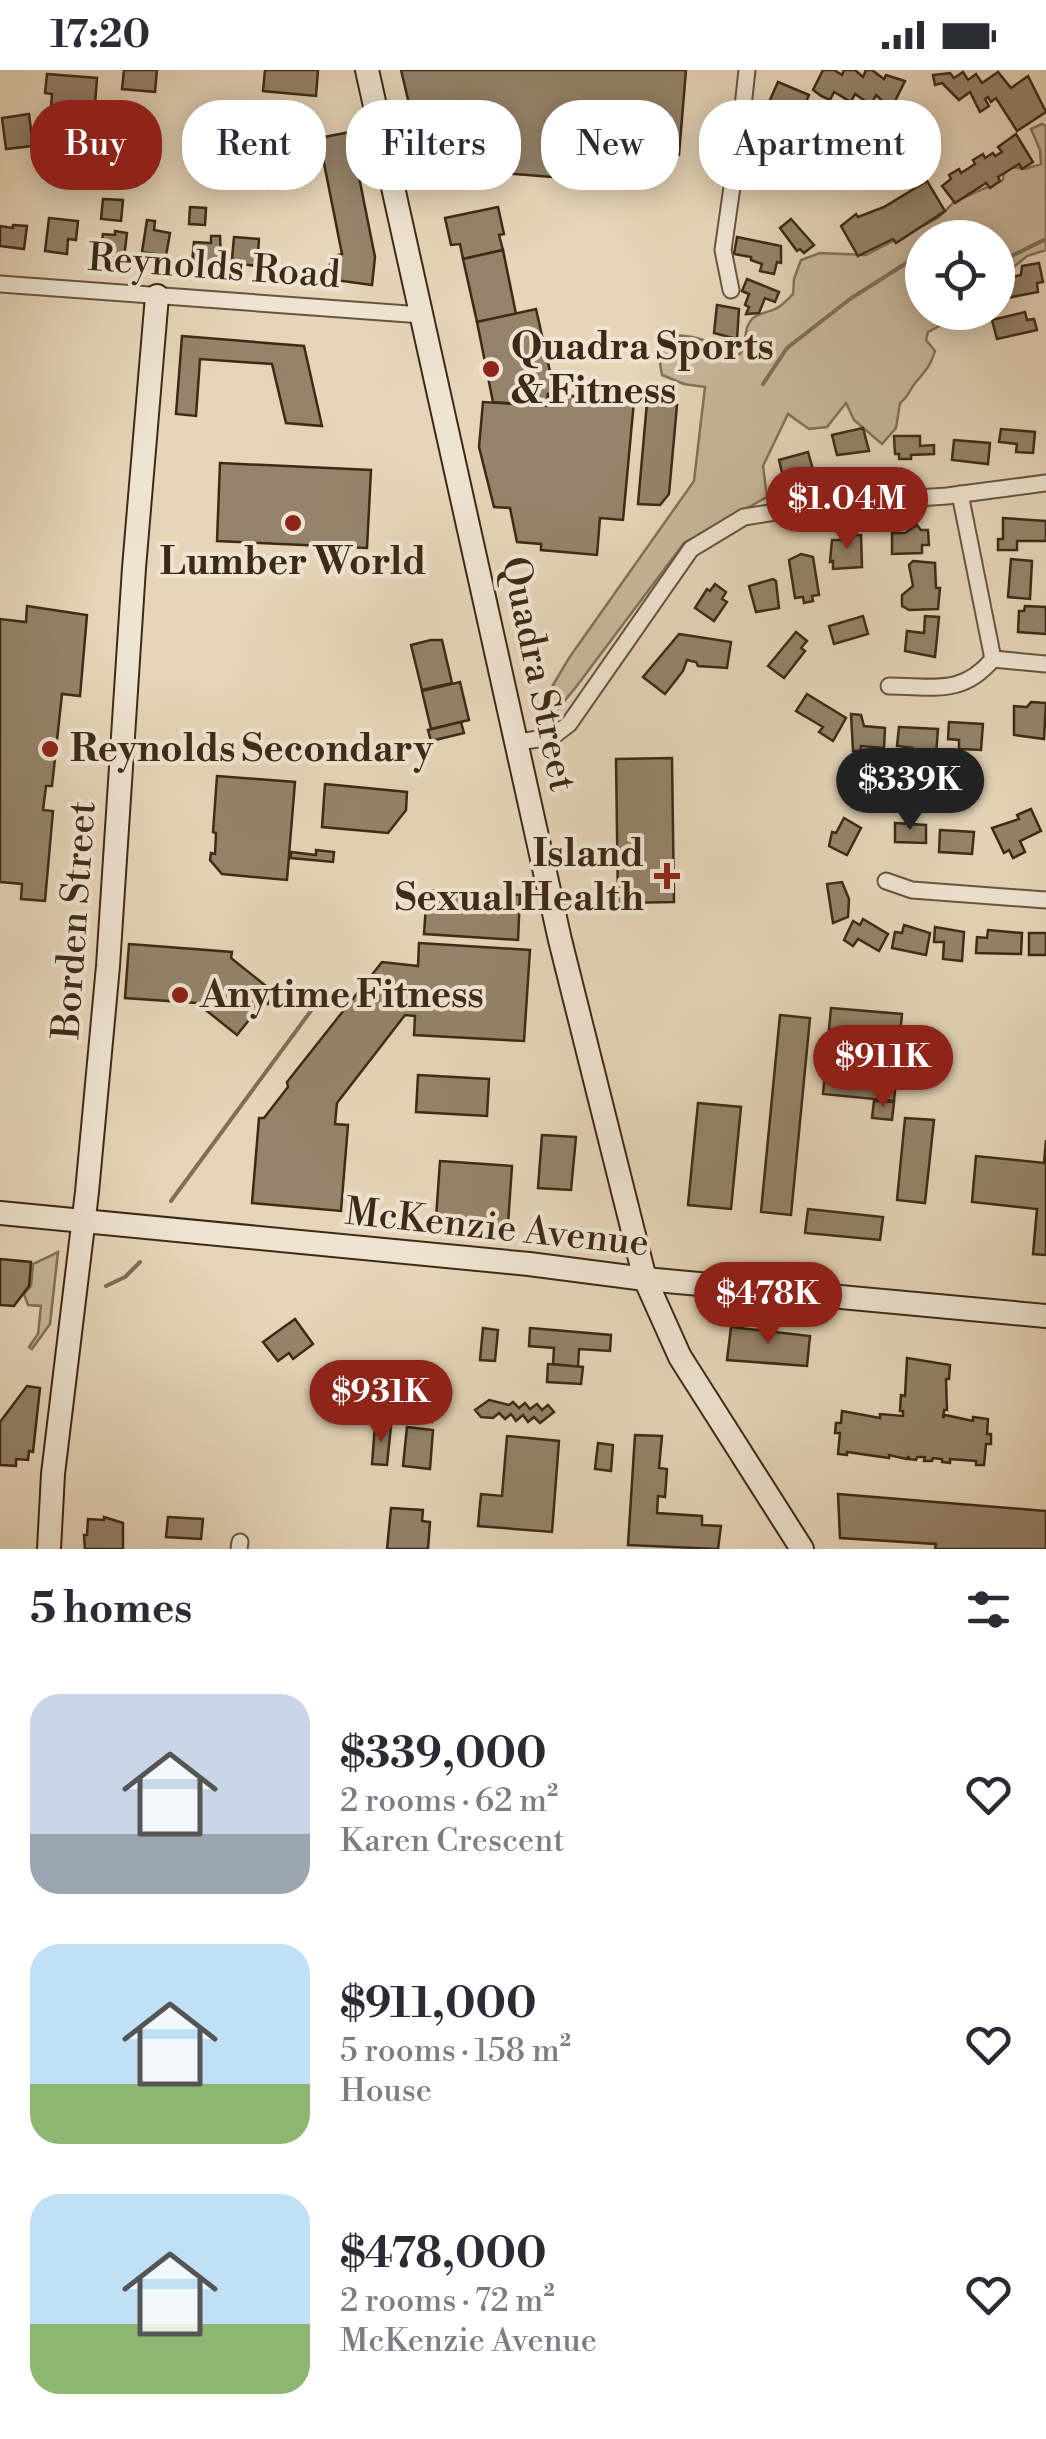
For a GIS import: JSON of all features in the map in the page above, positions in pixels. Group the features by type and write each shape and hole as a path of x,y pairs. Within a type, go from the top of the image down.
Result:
{"main road":[{"name":"Quadra Street","path":"366,70 585,1049 644,1279 680,1357 802,1549"},
{"name":"Borden Street","path":"49,1549 56,1449 84,1220 108,966 157,296"},
{"name":"McKenzie Avenue","path":"0,1213 1046,1316"}],"street":[{"path":"732,290 723,250 733,180 754,156 740,134 747,70"},
{"name":"Reynolds Road","path":"0,284 422,315"},
{"path":"518,742 552,737 568,724 691,549 744,517 828,504 1046,483"},
{"path":"960,494 993,658"},
{"path":"993,658 1046,664"},
{"path":"889,686 959,686 978,676 993,658"},
{"path":"886,881 912,890 1046,900"}],"shaded area":[{"path":"1046,126 1046,250 1027,256 1015,266 1015,220 934,220 954,202 1003,180 1004,172 1011,167 1025,169 1041,164 1031,129"},
{"path":"905,235 905,330 932,330 926,340 935,351 900,403 896,428 882,444 854,420 846,403 827,427 809,429 788,414 763,466 767,497 684,543 576,687 551,717 544,718 540,707 569,658 694,481 705,387 662,375 658,352 665,335 701,339 730,359 744,347 752,319 778,308 793,294 801,260 820,253 866,255"},
{"path":"58,1252 50,1324 32,1349 29,1347 38,1334 41,1306 28,1305 24,1294 31,1286 33,1264"}],"building":[{"path":"124,70 157,70 155,92 122,89"},
{"path":"265,70 318,70 316,96 263,91"},
{"path":"401,70 686,70 679,155 679,100 541,100 541,176 521,174 521,100 408,100"},
{"path":"823,70 842,75 844,70 855,70 863,77 866,70 872,70 884,79 886,75 905,81 896,100 881,100 876,95 874,100 864,100 855,94 848,100 834,92 830,100 813,90"},
{"path":"963,72 968,80 976,74 982,83 998,72 1011,88 1028,76 1046,112 1017,131 996,98 991,102 988,97 985,99 989,106 980,112 970,92 959,100 942,83 935,85 933,75 950,73 954,78"},
{"path":"47,74 97,78 95,100 52,100 52,94 45,93"},
{"path":"778,82 809,95 807,100 770,100"},
{"path":"29,114 30,146 6,149 2,118"},
{"path":"346,133 346,190 362,190 375,257 372,285 328,279 331,257 342,254 326,173 326,137"},
{"path":"1016,134 1033,162 1022,169 1019,164 998,177 1000,181 990,188 986,183 955,203 942,186 951,179 949,175 959,169 961,173 983,154 985,158 1002,152 998,147"},
{"path":"912,190 932,190 945,211 931,220 905,220 905,237 858,256 841,226 856,214 858,217"},
{"path":"103,199 123,200 121,221 101,219"},
{"path":"190,207 206,208 205,225 189,224"},
{"path":"498,207 503,250 463,259 460,244 451,245 445,218"},
{"path":"49,218 78,221 76,240 68,239 67,254 45,251"},
{"path":"791,219 814,245 804,253 797,251 780,228"},
{"path":"147,220 155,221 154,230 170,233 166,256 142,252"},
{"path":"0,226 27,226 24,249 0,246"},
{"path":"115,231 127,233 124,258 100,254 103,234 115,235"},
{"path":"211,236 220,236 221,261 215,260 214,265 192,263 194,242 211,243"},
{"path":"234,237 259,239 257,266 232,259"},
{"path":"737,237 781,246 781,263 777,262 774,274 760,271 762,264 751,257 734,254"},
{"path":"503,250 516,314 477,322 463,259"},
{"path":"1039,263 1043,282 1037,283 1038,292 1015,296 1015,276 1021,275 1022,266"},
{"path":"747,279 779,292 775,302 765,298 759,313 746,314 749,294 742,291"},
{"path":"717,305 739,309 737,339 714,333"},
{"path":"536,309 555,394 548,394 547,406 493,402 477,322"},
{"path":"1025,312 1027,320 1034,319 1037,330 997,339 995,330 1015,330 1015,314"},
{"path":"182,336 304,346 322,426 286,423 272,364 200,359 196,416 176,414"},
{"path":"548,394 634,401 623,520 600,518 597,555 541,550 541,544 517,542 510,508 494,507 479,447 483,402 547,406"},
{"path":"647,402 677,405 669,494 660,505 638,504"},
{"path":"863,428 869,451 837,455 832,435"},
{"path":"1001,429 1035,432 1033,453 1016,452 1017,444 999,442"},
{"path":"894,436 920,436 920,446 934,445 934,454 899,459"},
{"path":"954,440 990,443 988,464 952,460"},
{"path":"808,452 814,473 784,481 779,460"},
{"name":"Lumber World","path":"220,463 371,470 367,548 217,541"},
{"path":"1003,518 1046,521 1046,541 1017,541 1017,550 998,550 998,539 1003,539"},
{"path":"917,525 928,530 929,545 922,545 922,553 892,554 892,533 905,533"},
{"path":"861,535 862,567 833,569 832,540"},
{"path":"801,554 813,557 819,595 804,603 803,597 795,598 789,560"},
{"path":"1011,559 1032,561 1030,599 1008,597"},
{"path":"913,561 935,563 936,588 940,588 938,609 909,610 902,606 902,595 913,586 909,565"},
{"path":"773,579 779,608 756,612 749,586"},
{"path":"715,584 726,592 722,599 727,602 714,621 695,608"},
{"path":"27,606 87,615 80,696 62,694 52,786 46,786 43,810 53,811 45,901 21,899 22,884 0,882 0,619 26,622"},
{"path":"1025,606 1046,607 1046,634 1018,632 1019,611 1024,611"},
{"path":"863,616 868,634 834,644 829,626"},
{"path":"925,616 939,617 935,657 905,651 907,631 924,633"},
{"path":"796,632 807,641 801,648 805,651 784,678 768,666"},
{"path":"679,634 731,642 727,668 698,666 687,660 665,694 643,677"},
{"path":"442,640 452,683 422,690 411,645"},
{"path":"460,682 469,720 431,729 422,691"},
{"path":"807,694 846,718 833,741 819,732 823,727 796,711"},
{"path":"1031,702 1046,703 1044,739 1014,735 1014,706 1027,707"},
{"path":"851,714 861,715 864,726 885,728 884,748 861,746 861,751 853,751"},
{"path":"461,722 464,733 431,741 428,730"},
{"path":"949,722 983,724 981,750 959,749 959,740 948,739"},
{"path":"899,727 938,729 936,754 897,746"},
{"path":"672,758 674,902 618,903 616,759"},
{"path":"217,776 295,782 287,880 222,874 210,860 211,853 215,854"},
{"path":"325,784 407,792 406,810 388,833 322,827"},
{"path":"1031,809 1041,831 1020,841 1025,852 1013,858 1009,850 1004,853 992,828 1019,819 1017,815"},
{"path":"844,818 861,828 847,855 829,846 832,832 836,833"},
{"path":"895,823 926,825 926,843 895,842"},
{"path":"940,830 974,832 972,854 939,852"},
{"path":"316,850 334,852 333,862 291,858 291,852 316,855"},
{"path":"842,882 849,899 848,917 833,923 827,884"},
{"path":"427,890 520,895 518,940 424,934"},
{"path":"863,919 888,934 879,951 858,939 853,946 844,940 853,921 860,925"},
{"path":"904,925 930,933 926,955 892,948 895,932 902,933"},
{"path":"935,927 964,932 962,961 943,959 944,942 934,942"},
{"path":"988,930 1022,933 1021,954 976,953 977,937 987,938"},
{"path":"1029,933 1046,933 1046,955 1029,955"},
{"path":"419,943 530,950 524,1041 414,1035 415,1016 405,1015 337,1103 335,1124 348,1125 341,1211 252,1203 259,1118 264,1118 288,1087 287,1082 382,962 418,966"},
{"path":"129,944 232,952 231,958 276,994 268,1004 264,1001 237,1035 197,1003 125,998"},
{"path":"831,1008 902,1014 894,1101 823,1094"},
{"path":"780,1015 810,1018 791,1215 761,1212"},
{"path":"418,1075 489,1079 487,1116 416,1112"},
{"path":"874,1101 894,1102 892,1120 872,1118"},
{"path":"698,1103 741,1107 731,1209 688,1205"},
{"path":"905,1118 934,1120 925,1203 897,1200"},
{"path":"542,1135 576,1137 571,1190 538,1188"},
{"path":"1046,1140 1046,1255 1033,1254 1037,1209 972,1202 976,1156 1044,1163"},
{"path":"440,1161 512,1166 508,1224 436,1218"},
{"path":"808,1209 883,1217 880,1240 805,1233"},
{"path":"0,1259 31,1262 29,1286 14,1306 0,1305"},
{"path":"295,1319 313,1344 293,1359 289,1353 278,1361 263,1342"},
{"path":"731,1327 810,1336 807,1366 727,1360"},
{"path":"483,1328 498,1330 495,1361 480,1360"},
{"path":"530,1328 611,1335 610,1351 579,1349 578,1367 553,1364 554,1348 529,1346"},
{"path":"907,1358 950,1365 943,1418 945,1415 973,1421 973,1417 988,1419 991,1444 986,1444 984,1465 950,1459 950,1463 933,1458 924,1461 925,1457 916,1460 908,1459 909,1456 907,1459 838,1454 840,1433 835,1433 842,1411 880,1418 880,1414 903,1416 901,1395 905,1396"},
{"path":"548,1364 583,1367 581,1384 547,1382"},
{"path":"27,1386 40,1388 33,1452 29,1451 28,1460 16,1459 16,1466 0,1465 0,1422"},
{"path":"489,1400 509,1405 513,1402 519,1408 525,1403 530,1409 537,1404 542,1410 548,1405 554,1412 540,1423 534,1417 528,1422 523,1415 516,1421 511,1414 505,1419 499,1413 493,1418 481,1417 475,1410"},
{"path":"406,1402 433,1404 432,1422 404,1420"},
{"path":"375,1425 391,1426 387,1465 372,1464"},
{"path":"407,1427 433,1430 430,1469 403,1466"},
{"path":"635,1435 662,1436 659,1468 667,1469 665,1497 658,1496 657,1513 702,1516 702,1525 721,1526 718,1549 628,1545"},
{"path":"507,1436 559,1441 552,1532 478,1526 481,1494 502,1496"},
{"path":"598,1443 613,1445 611,1471 595,1469"},
{"path":"838,1494 1046,1511 1046,1549 935,1549 936,1544 840,1538"},
{"path":"391,1508 423,1510 422,1521 430,1522 428,1549 387,1549"},
{"path":"104,1517 123,1523 123,1549 85,1549 88,1519"},
{"path":"168,1517 203,1519 201,1539 166,1537"}],"waterway":[{"path":"1015,254 1046,239"},
{"path":"763,384 787,348 850,299 905,264"},
{"path":"171,1201 327,989"},
{"path":"106,1286 125,1277 140,1262"}],"place":[{"name":"Quadra Sports & Fitness","path":"491,369"},
{"name":"Lumber World","path":"293,523"},
{"name":"Reynolds Secondary","path":"50,749"},
{"name":"Island Sexual Health","path":"667,876"},
{"name":"Anytime Fitness","path":"180,995"}]}
